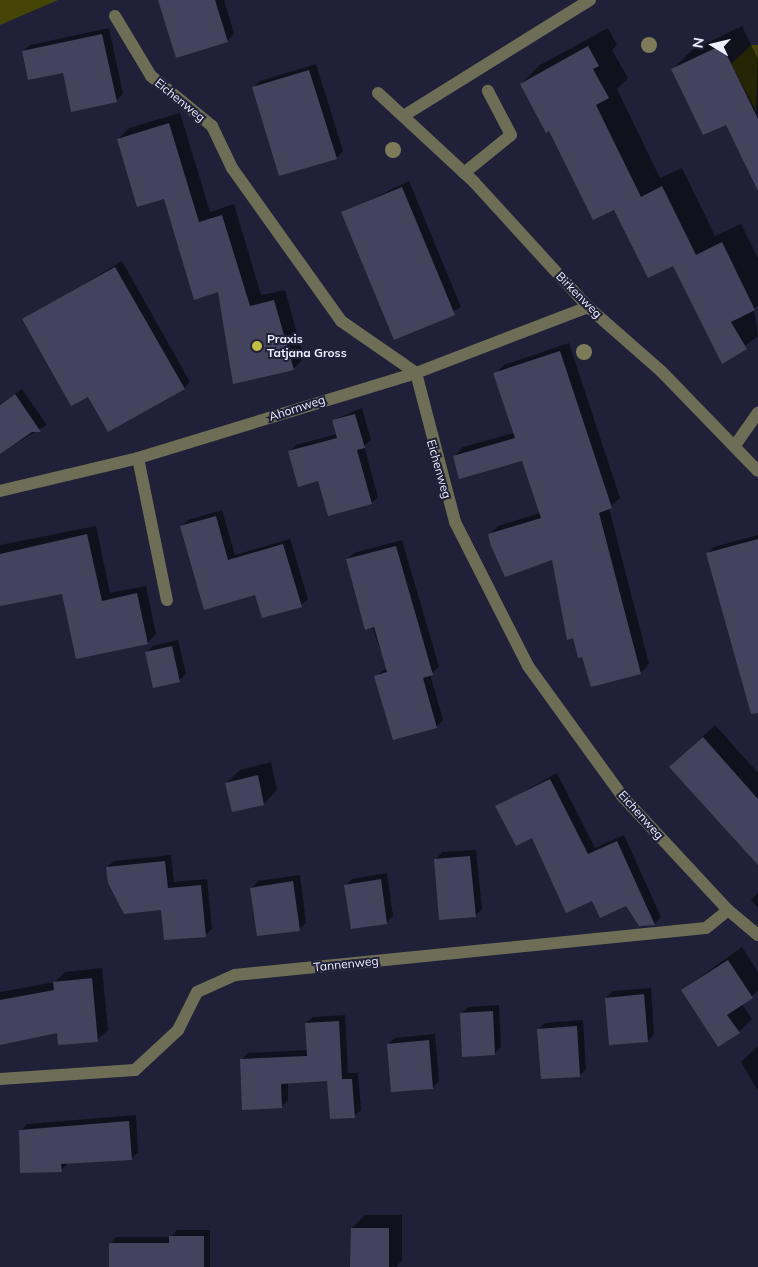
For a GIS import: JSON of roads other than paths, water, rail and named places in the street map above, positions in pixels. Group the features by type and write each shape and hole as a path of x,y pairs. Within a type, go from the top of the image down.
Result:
{"street":[{"path":"405,114 590,0"},
{"name":"Eichenweg","path":"115,16 151,76 212,126 232,168 341,321 416,373 455,522 528,666 622,796 728,910 758,935"},
{"path":"464,173 511,135 488,91"},
{"name":"Birkenweg","path":"378,93 405,114 464,173 588,307 736,444 758,471"},
{"name":"Ahornweg","path":"0,490 138,458 416,373 588,307"},
{"path":"736,444 758,413"},
{"path":"138,458 167,600"},
{"name":"Tannenweg","path":"0,1079 135,1070 178,1030 197,992 235,975 706,928 728,910"}],"place":[{"name":"Praxis Tatjana Gross","path":"257,346"}]}
